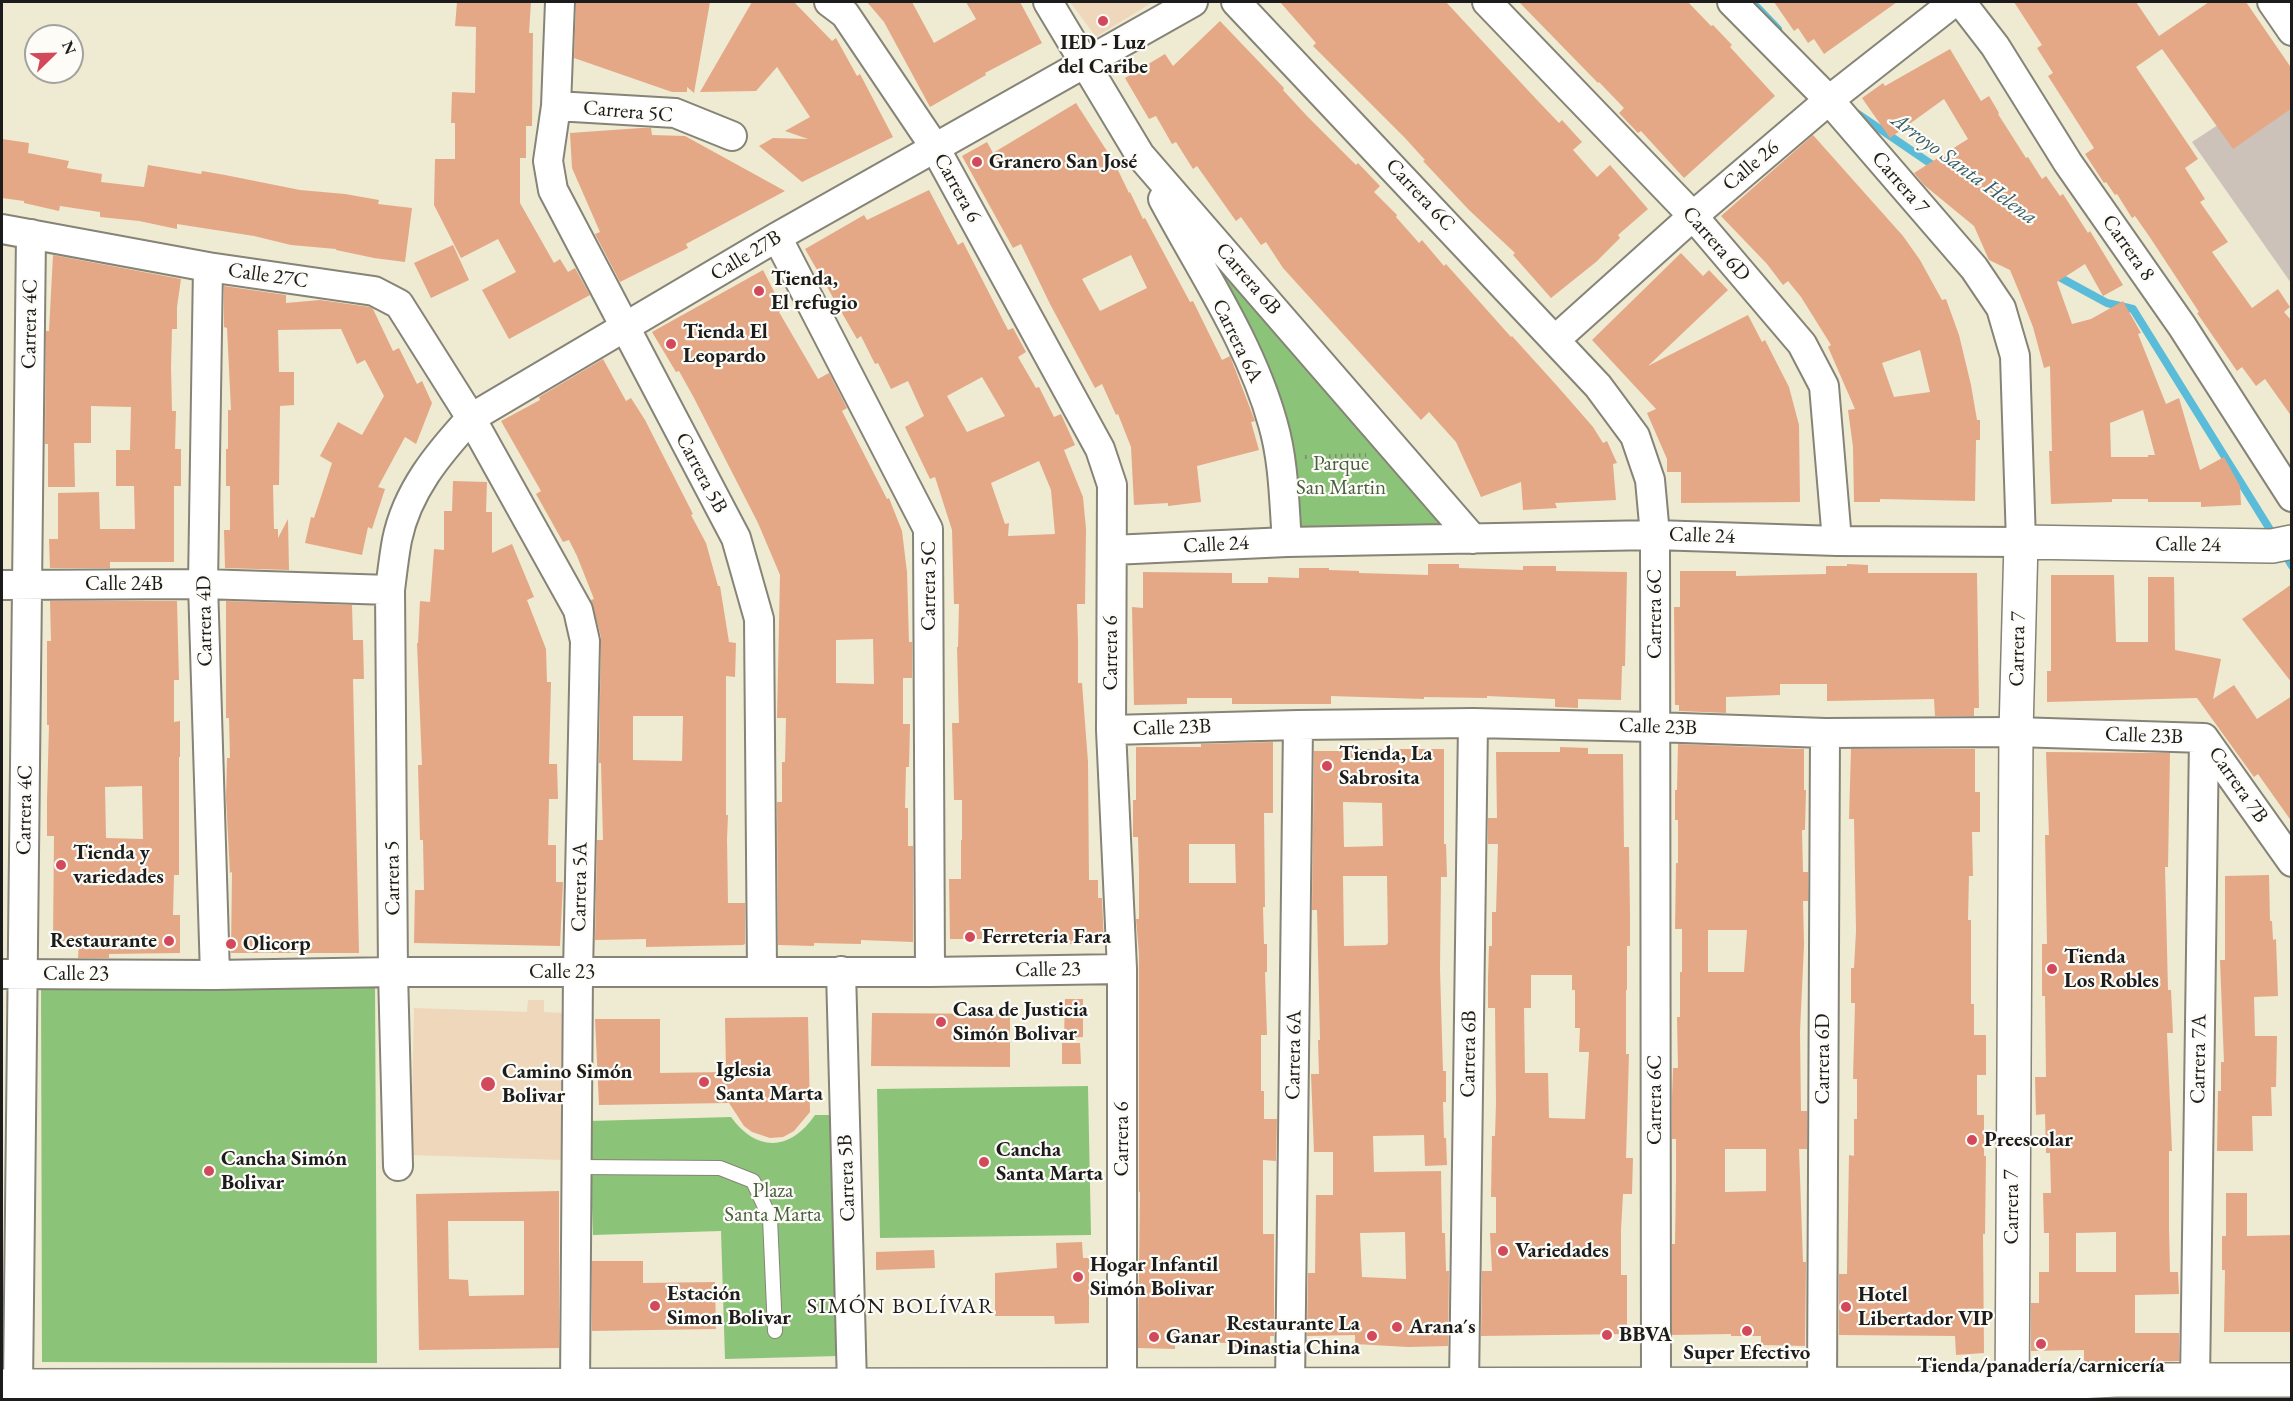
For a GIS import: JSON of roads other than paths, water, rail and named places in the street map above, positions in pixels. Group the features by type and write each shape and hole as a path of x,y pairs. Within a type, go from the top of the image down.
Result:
{"main road":[{"name":"Calle 24","path":"2021,542 2272,546 2292,542"},
{"name":"Carrera 7","path":"2012,1392 2016,732 2021,542"},
{"path":"2085,1400 2098,1387 2116,1380"},
{"path":"10,1386 1822,1384 2012,1392 2116,1380 2292,1380"}],"street":[{"name":"Carrera 5B","path":"560,2 556,106 548,161 553,190 736,538 759,619 762,970"},
{"name":"Carrera 6","path":"829,2 845,14 934,146 1100,449 1112,485 1111,730 1122,969 1122,1385"},
{"name":"Carrera 6B","path":"1048,2 1140,155 1473,538"},
{"name":"Calle 27B","path":"390,590 397,538 413,494 437,455 471,418 934,146 1193,2"},
{"name":"Carrera 6C","path":"1236,2 1598,386 1635,436 1650,480 1655,534 1656,1385"},
{"name":"Carrera 6D","path":"1487,2 1693,216 1802,344 1824,386 1837,541"},
{"name":"Carrera 7","path":"1732,2 1829,100 1974,268 2001,308 2015,356 2021,542"},
{"name":"Calle 26","path":"1556,339 1693,216 1829,100 1954,2"},
{"name":"Carrera 8","path":"1961,2 1995,46 2068,163 2158,290 2292,497"},
{"path":"2272,2 2292,31"},
{"name":"Carrera 5C","path":"556,106 675,113 732,135"},
{"name":"Carrera 6A","path":"1140,155 1239,340 1264,395 1274,426 1280,459 1287,542"},
{"name":"Calle 27C","path":"2,229 208,267 374,291 399,304 471,418"},
{"name":"Carrera 4C","path":"10,1386 14,585 31,234"},
{"name":"Carrera 5C","path":"777,237 928,530 930,972"},
{"name":"Carrera 4D","path":"208,267 203,584 215,975"},
{"name":"Carrera 5A","path":"471,418 578,610 585,641 578,972 575,1384"},
{"name":"Calle 24","path":"1112,550 1287,542 1655,534 1837,541 2021,542"},
{"name":"Calle 24B","path":"14,585 203,584 390,590"},
{"name":"Carrera 5","path":"390,590 393,972 398,1166"},
{"name":"Carrera 6B","path":"1464,1384 1473,723"},
{"name":"Calle 23B","path":"1111,730 1473,723 1825,733 2016,732 2204,738"},
{"name":"Carrera 6A","path":"1290,1385 1298,725"},
{"name":"Carrera 6D","path":"1822,1384 1825,733"},
{"name":"Carrera 7B","path":"2204,738 2292,862"},
{"name":"Carrera 7A","path":"2195,1380 2204,738"},
{"name":"Calle 23","path":"12,974 215,975 762,970 930,972 1122,969"},
{"name":"Carrera 5B","path":"841,971 852,1385"}],"lane":[{"path":"577,1167 720,1168 753,1181 770,1218 775,1331"}],"waterway":[{"name":"Arroyo Santa Helena","path":"1752,2 1778,29"},
{"name":"Arroyo Santa Helena","path":"1858,114 1937,168"},
{"name":"Arroyo Santa Helena","path":"2056,272 2061,278 2107,303 2133,309 2274,536"},
{"name":"Arroyo Santa Helena","path":"2283,551 2292,566"}],"place":[{"name":"IED - Luz del Caribe","path":"1103,21"},
{"name":"Granero San José","path":"977,162"},
{"name":"Tienda, El refugio","path":"759,291"},
{"name":"Tienda El Leopardo","path":"671,344"},
{"name":"Tienda, La Sabrosita","path":"1327,766"},
{"name":"Tienda y variedades","path":"61,865"},
{"name":"Ferreteria Fara","path":"970,937"},
{"name":"Restaurante","path":"169,941"},
{"name":"Olicorp","path":"231,944"},
{"name":"Tienda Los Robles","path":"2052,969"},
{"name":"Casa de Justicia Simón Bolivar","path":"941,1022"},
{"name":"Iglesia Santa Marta","path":"704,1082"},
{"name":"Camino Simón Bolivar","path":"488,1084"},
{"name":"Preescolar","path":"1972,1140"},
{"name":"Cancha Santa Marta","path":"984,1162"},
{"name":"Cancha Simón Bolivar","path":"209,1171"},
{"name":"Variedades","path":"1503,1251"},
{"name":"Hogar Infantil Simón Bolivar","path":"1078,1277"},
{"name":"Estación Simon Bolivar","path":"655,1306"},
{"name":"Hotel Libertador VIP","path":"1846,1307"},
{"name":"Arana´s","path":"1397,1327"},
{"name":"Super Efectivo","path":"1747,1331"},
{"name":"BBVA","path":"1607,1335"},
{"name":"Restaurante La Dinastia China","path":"1372,1336"},
{"name":"Ganar","path":"1154,1337"},
{"name":"Tienda/panadería/carnicería","path":"2041,1344"}],"district":[{"name":"SIMÓN BOLÍVAR","path":"901,1307"}],"park label":[{"name":"Parque San Martin","path":"1341,476"},
{"name":"Plaza Santa Marta","path":"773,1203"}]}
